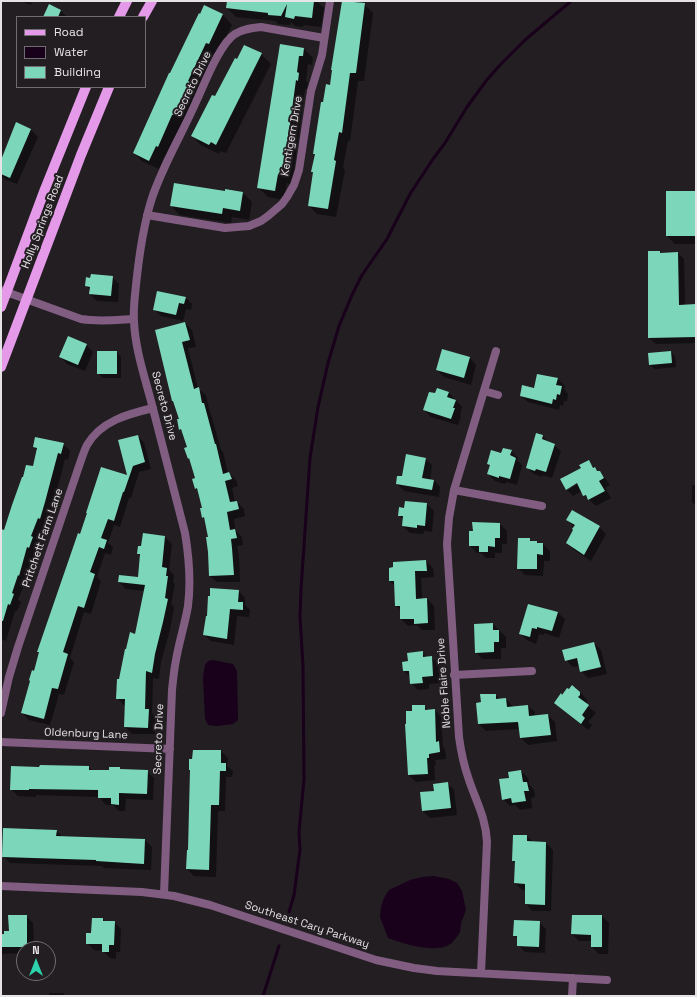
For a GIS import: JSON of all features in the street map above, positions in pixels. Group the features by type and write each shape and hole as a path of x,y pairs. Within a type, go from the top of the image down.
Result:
{"main road":[{"path":"120,16 127,1"},
{"path":"144,16 152,1"},
{"name":"Holly Springs Road","path":"1,307 4,291 86,88"},
{"name":"Holly Springs Road","path":"1,367 81,155 110,88"}],"street":[{"name":"Kentigern Drive","path":"148,215 225,228 248,226 268,216 288,197 299,170 311,91 322,55 330,1"},
{"name":"Secreto Drive","path":"164,894 173,675 188,605 189,571 185,533 138,349 134,319 137,274 148,215 158,184 203,86 228,39 242,30 261,27 324,38"},
{"path":"4,291 81,319 103,321 134,319"},
{"name":"Noble Flaire Drive","path":"481,973 487,832 482,811 469,780 461,751 457,723 447,554 449,518 454,490 496,351"},
{"path":"484,391 498,394"},
{"name":"Pritchett Farm Lane","path":"1,713 9,677 18,647 87,446 98,432 108,423 120,417 153,408"},
{"path":"454,490 542,506"},
{"path":"454,675 532,671"},
{"name":"Oldenburg Lane","path":"1,742 170,749"},
{"name":"Southeast Cary Parkway","path":"1,886 164,894 210,905 369,958 414,968 437,971 606,980"},
{"path":"572,996 573,978"}],"water":[{"path":"213,660 233,664 237,671 238,720 233,724 217,726 208,725 205,719 203,677 205,665 208,661"},
{"path":"434,876 449,879 457,883 462,891 466,910 461,923 460,932 456,938 447,946 440,948 425,948 409,945 388,938 380,917 384,898 389,890 410,880"}],"building":[{"path":"227,1 314,1 312,18 295,16 294,19 285,17 287,4 281,16 226,8"},
{"path":"342,1 365,3 356,73 350,73 342,133 339,132 334,160 336,161 328,209 308,206 313,172 311,172 315,154 313,154 321,102 323,102 326,84 330,85"},
{"path":"49,4 61,10 58,16 43,16"},
{"path":"204,5 223,14 209,44 206,43 188,81 190,82 182,99 174,115 172,115 158,147 156,146 149,161 133,153 169,73"},
{"path":"280,44 304,48 303,56 299,56 297,72 299,73 298,81 296,80 283,176 278,174 275,191 257,188"},
{"path":"244,45 262,53 216,145 211,142 209,145 191,136 212,95 215,96 235,58 237,59"},
{"path":"16,122 31,129 10,178 1,174 1,160"},
{"path":"174,183 225,191 225,189 243,192 240,211 223,208 222,214 170,206"},
{"path":"666,191 696,191 696,236 666,236"},
{"path":"648,251 660,251 660,253 678,252 679,305 696,304 696,337 648,338"},
{"path":"91,274 113,276 111,296 89,294 90,287 85,286 86,277 90,278"},
{"path":"157,291 186,297 184,304 179,303 176,315 153,310"},
{"path":"185,322 190,340 182,342 194,389 199,387 202,403 204,403 223,474 229,472 232,479 225,481 230,502 237,501 239,509 227,512 230,530 235,529 237,538 231,539 234,575 209,576 206,537 208,537 204,517 202,518 200,508 202,508 197,488 195,489 192,479 195,478 189,458 188,459 184,448 187,447 181,429 179,430 177,419 179,419 172,401 155,330"},
{"path":"68,336 87,344 78,365 59,357"},
{"path":"442,349 470,357 464,378 436,370"},
{"path":"97,351 117,351 117,374 97,374"},
{"path":"671,351 672,363 649,365 648,353"},
{"path":"537,374 558,378 556,385 562,386 560,395 557,394 556,400 553,399 552,404 520,396 522,385 534,388"},
{"path":"437,388 449,392 447,397 456,400 451,419 423,410 429,392 435,393"},
{"path":"536,433 543,435 542,439 555,444 546,472 526,468"},
{"path":"138,435 145,462 133,466 114,521 108,519 101,538 107,540 104,549 99,547 90,572 95,574 84,608 78,606 63,652 68,654 58,689 52,688 44,719 21,713 30,681 29,680 32,670 34,671 39,652 37,652 78,533 80,534 101,467 127,475 118,440"},
{"path":"35,437 64,443 61,454 58,453 40,519 38,518 31,536 33,537 29,548 27,547 19,576 18,575 12,593 14,594 10,605 8,604 3,621 1,621 1,529 4,530 26,465 33,466 37,448 33,447"},
{"path":"503,448 512,450 510,455 516,458 510,479 499,476 499,478 487,474 490,465 487,464 491,450 501,453"},
{"path":"406,454 426,458 422,478 434,480 432,490 396,484 397,476 402,476"},
{"path":"589,460 593,468 595,467 597,471 600,471 604,478 599,481 605,491 588,500 586,495 583,496 577,483 566,490 560,479 581,468 579,465"},
{"path":"405,501 427,503 425,526 417,525 417,528 402,526 403,516 398,516 399,507 404,508"},
{"path":"572,510 600,526 584,555 566,543 575,525 566,520"},
{"path":"472,522 500,523 500,538 495,538 495,547 488,546 488,552 479,552 479,546 469,546 469,531 473,531"},
{"path":"143,533 165,536 162,567 167,568 166,576 168,576 165,598 168,599 152,673 146,671 145,709 149,709 148,728 124,727 125,699 116,699 117,679 119,679 130,632 135,634 145,585 118,582 119,575 138,577 140,554 137,554 138,546 141,546"},
{"path":"518,538 530,538 530,541 543,543 543,555 537,554 537,569 517,569"},
{"path":"426,560 427,571 415,571 416,599 427,598 428,623 414,624 414,619 400,619 400,606 395,606 394,581 389,581 389,568 393,567 393,562"},
{"path":"210,588 239,590 238,602 243,602 243,610 230,609 227,639 203,635"},
{"path":"528,604 558,612 552,631 537,627 537,629 532,628 530,637 519,634"},
{"path":"493,623 493,630 499,630 499,642 494,642 494,652 475,653 474,624"},
{"path":"594,642 601,667 580,672 577,658 565,661 562,650"},
{"path":"423,651 423,657 432,656 433,676 422,677 423,683 410,684 409,671 403,671 402,662 408,661 407,653"},
{"path":"572,685 580,692 578,697 589,705 582,715 585,718 581,724 554,703 561,693 562,695 567,688 569,689"},
{"path":"480,694 496,694 496,699 506,698 507,707 528,705 529,716 548,714 551,735 520,738 518,722 478,724 476,703 481,702"},
{"path":"412,705 425,705 425,710 435,709 436,742 439,741 440,752 429,754 429,758 427,758 428,774 408,775 405,724 406,711 412,711"},
{"path":"193,750 221,750 221,763 226,763 226,771 220,771 219,805 211,805 209,870 186,869 188,850 189,759 192,759"},
{"path":"40,765 89,766 89,770 109,770 109,767 120,767 120,769 148,770 147,794 119,793 119,805 111,804 111,798 98,798 98,790 10,790 11,766 39,767"},
{"path":"521,770 523,782 527,782 529,791 524,791 526,801 512,803 511,798 502,800 499,779 509,778 508,772"},
{"path":"448,782 451,808 422,811 420,792 434,791 433,784"},
{"path":"3,828 57,830 56,836 145,839 144,864 96,860 2,857"},
{"path":"513,835 527,835 527,841 546,842 545,905 525,904 525,884 514,883 515,861 512,861"},
{"path":"8,915 27,915 27,941 16,941 16,947 1,947 1,934 4,934 4,931 9,931"},
{"path":"572,915 602,915 602,947 591,947 591,935 571,934"},
{"path":"92,918 103,918 103,921 115,921 114,945 109,945 109,952 102,952 102,944 86,944 86,933 91,933"},
{"path":"514,920 540,921 539,947 517,946 517,936 513,936"}],"waterway":[{"path":"289,912 294,895 300,850 299,832 304,779 303,666 300,617 310,458 318,407 328,363 339,326 362,275 387,239 410,194 445,143 467,107 500,65 525,40 571,1"},
{"path":"263,996 279,946"}]}
